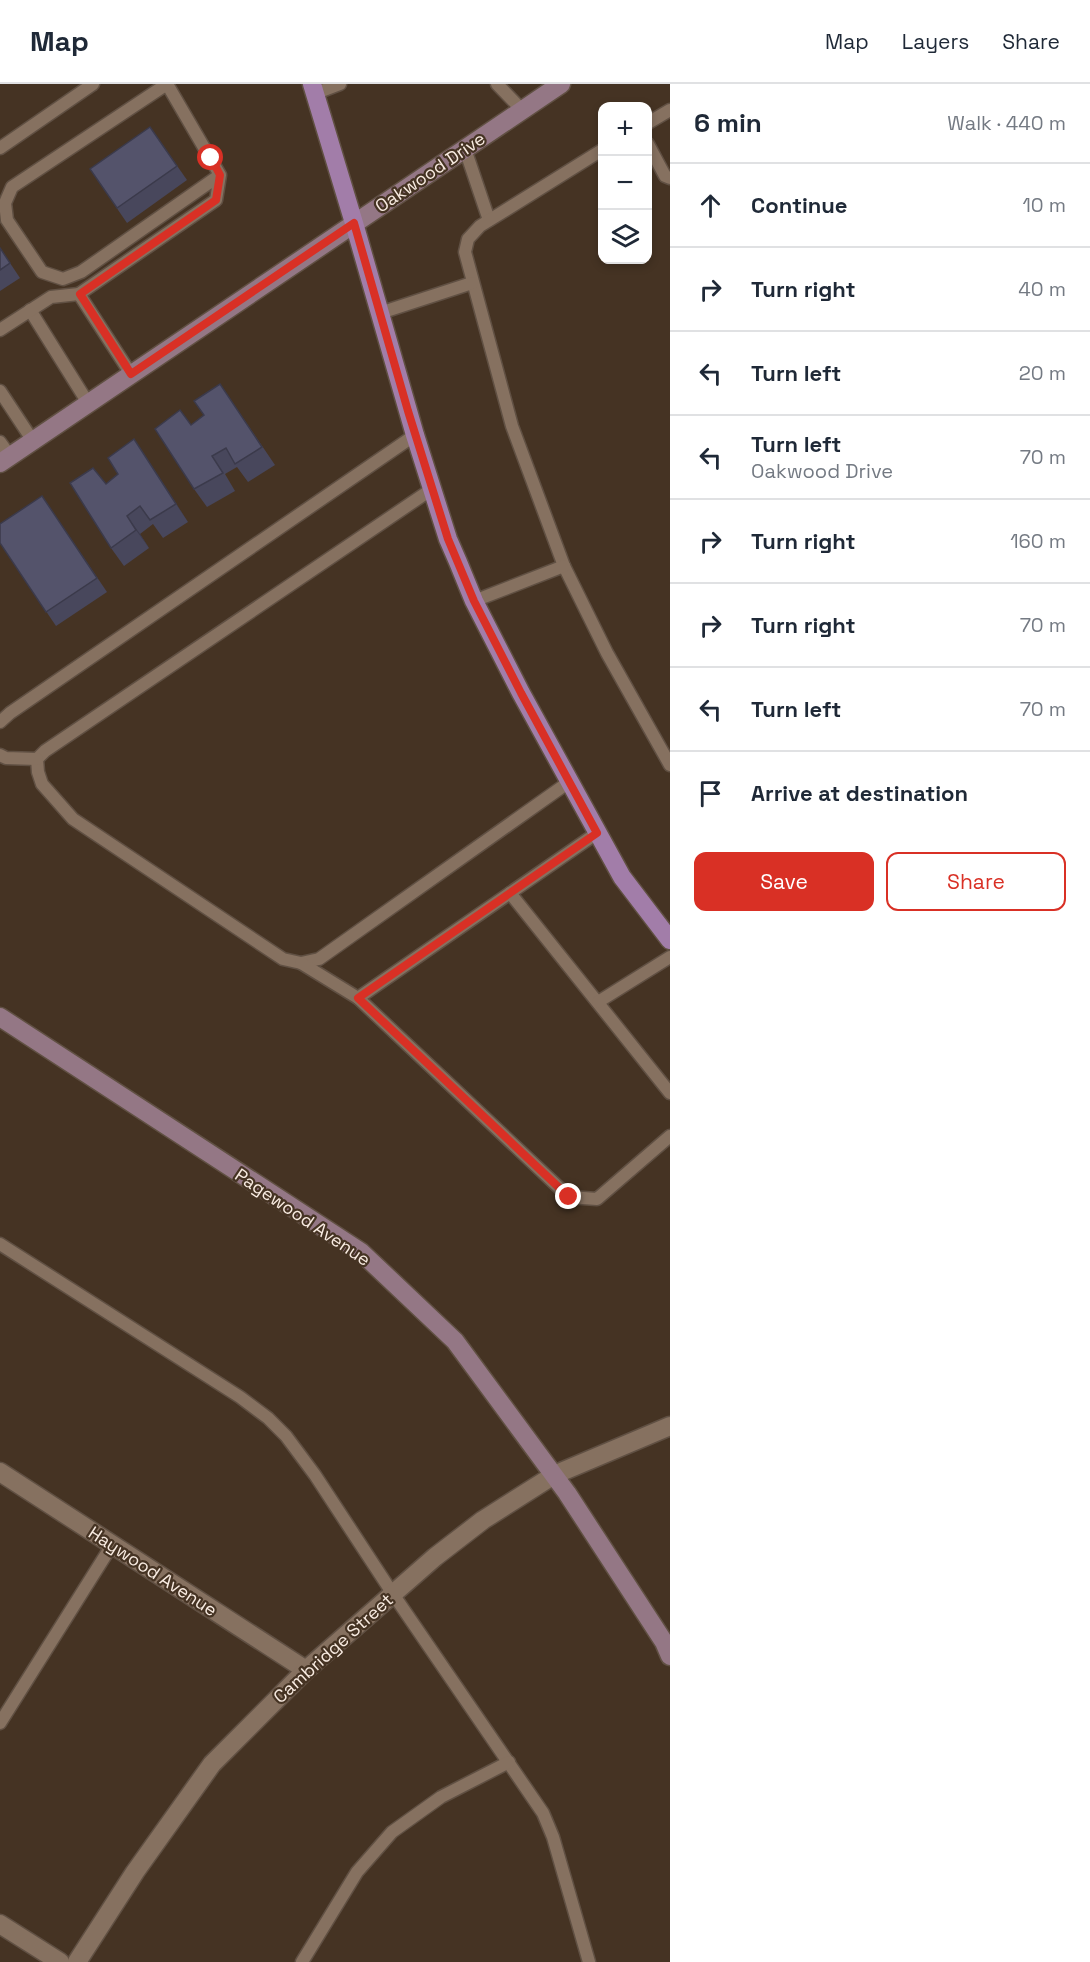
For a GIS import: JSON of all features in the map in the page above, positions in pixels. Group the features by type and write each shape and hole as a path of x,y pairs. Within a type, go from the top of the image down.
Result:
{"main road":[{"path":"313,89 415,435 448,539 474,601 569,782 622,877 670,940"}],"street":[{"name":"Oakwood Drive","path":"3,454 33,441 561,84"},
{"name":"Pagewood Avenue","path":"0,1017 361,1252 454,1341 554,1475 664,1642 670,1656"},
{"name":"Cambridge Street","path":"77,1962 135,1872 212,1764 306,1670 435,1557 483,1520 554,1475 670,1426"},
{"name":"Haywood Avenue","path":"0,1472 306,1670"},
{"path":"0,1924 60,1962"}],"lane":[{"path":"0,148 93,84"},
{"path":"0,330 51,297 80,294 216,200 220,175 167,84 12,188 5,203 7,220 42,272 63,279 81,272 220,175"},
{"path":"313,89 340,84"},
{"path":"497,84 522,110"},
{"path":"652,121 670,110"},
{"path":"465,149 489,220"},
{"path":"652,152 665,176 670,178"},
{"path":"598,153 480,226 468,239 465,252 512,426 564,566 607,653 670,765"},
{"path":"380,313 472,283"},
{"path":"80,294 131,374"},
{"path":"30,310 88,403"},
{"path":"0,391 33,441"},
{"path":"0,722 415,435"},
{"path":"0,755 6,758 37,759 45,751 432,489"},
{"path":"474,601 564,566"},
{"path":"37,759 42,784 73,819 283,960 301,963 319,960 569,782"},
{"path":"358,998 597,833"},
{"path":"510,893 670,1093"},
{"path":"598,1002 670,957"},
{"path":"301,963 358,998 569,1197 597,1199 670,1136"},
{"path":"0,1244 230,1391 268,1418 286,1436 315,1475 393,1594 543,1813 554,1837 589,1962"},
{"path":"0,1723 5,1703 112,1545"},
{"path":"302,1962 357,1872 392,1832 441,1797 509,1762"}],"building":[{"path":"150,127 177,166 117,208 90,169"},
{"path":"0,248 10,263 0,270"},
{"path":"220,384 262,447 235,464 226,448 212,456 223,473 194,489 155,429 180,410 191,425 204,415 194,401"},
{"path":"134,439 176,504 150,520 140,506 127,516 136,530 111,548 70,483 93,468 106,484 118,474 108,458"},
{"path":"42,496 97,578 46,612 0,543 0,524"}],"route":[{"path":"211,158 220,175 216,200 80,294 131,374 354,223 408,411 448,539 474,601 552,752 597,833 358,998 569,1197"}]}
